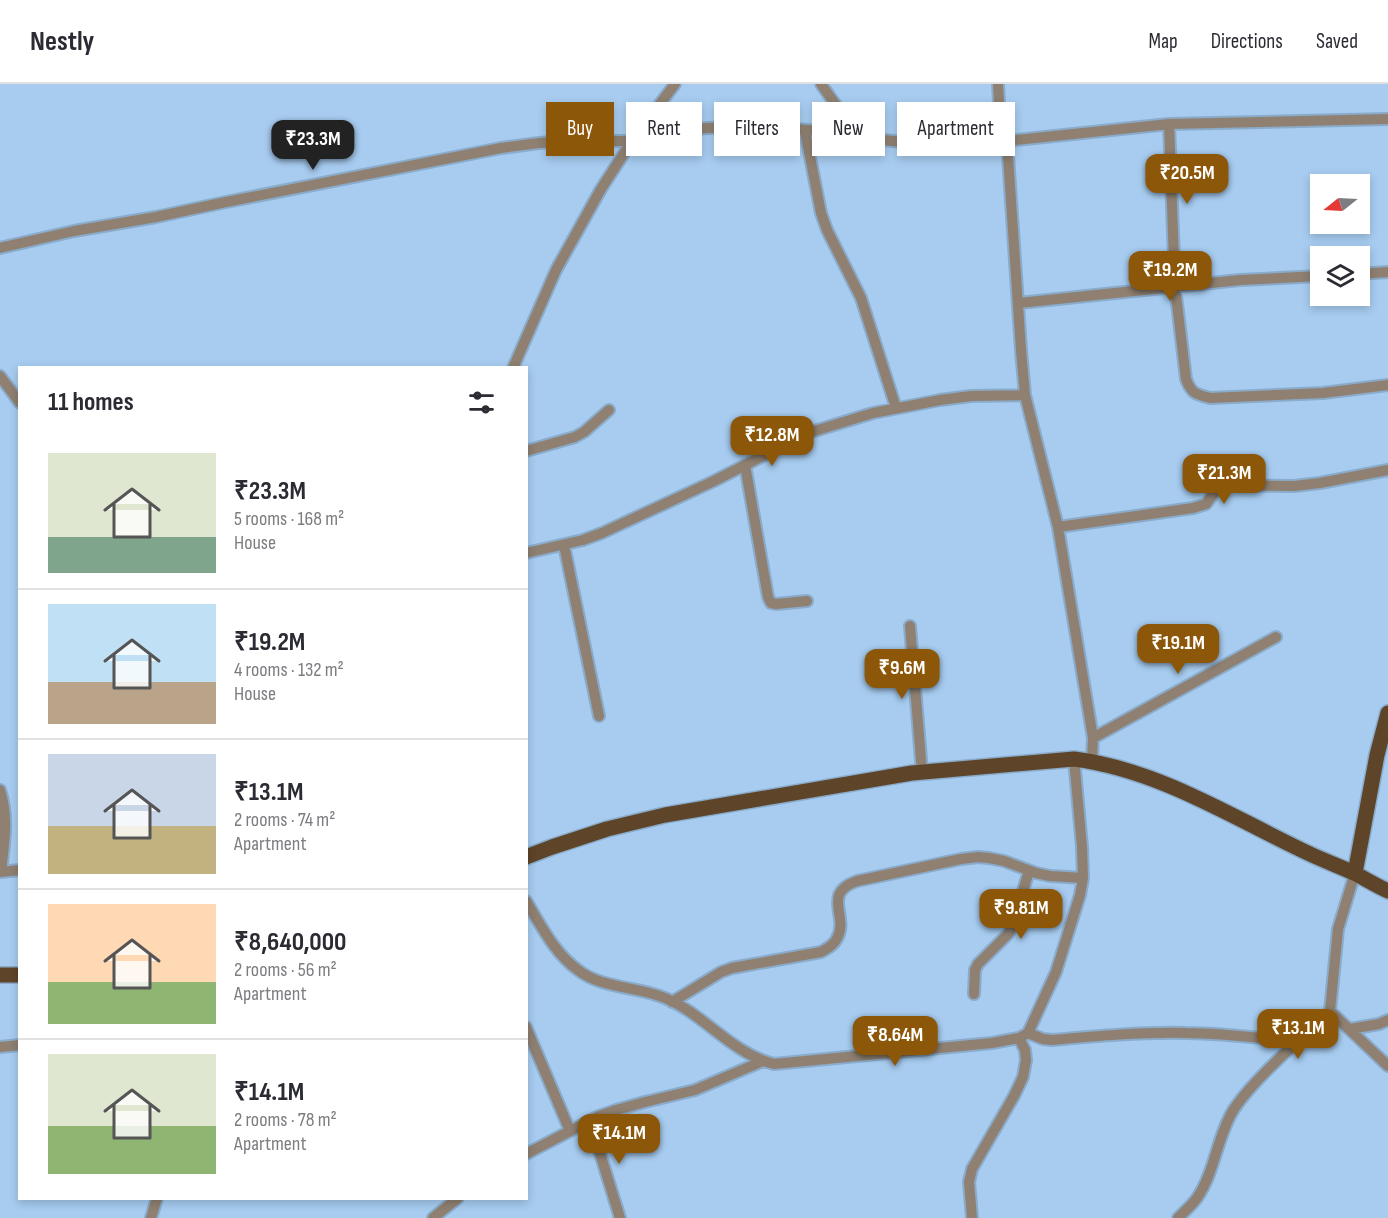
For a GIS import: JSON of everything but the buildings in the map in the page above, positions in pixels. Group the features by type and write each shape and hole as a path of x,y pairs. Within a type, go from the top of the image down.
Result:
{"main road":[{"path":"1355,873 1377,755 1388,713"},
{"path":"528,856 607,829 664,815 922,772 1074,759 1092,761 1141,774 1182,790 1310,855 1355,873 1388,891"},
{"path":"0,975 18,975"}],"street":[{"path":"662,102 675,84"},
{"path":"821,84 834,102"},
{"path":"998,84 1000,102"},
{"path":"1015,140 1169,124 1388,119"},
{"path":"1169,124 1175,287 1186,379 1189,387 1196,395 1210,398 1323,393 1388,385"},
{"path":"702,129 812,131"},
{"path":"805,131 821,213 827,230 861,298 896,408"},
{"path":"0,248 74,231 156,217 501,148 539,143 626,139"},
{"path":"514,366 556,270 601,189 626,151"},
{"path":"1005,156 1025,394 1058,527 1093,738 1092,761"},
{"path":"1370,273 1388,272"},
{"path":"1019,303 1240,280 1310,276"},
{"path":"0,376 18,400"},
{"path":"528,553 583,540 602,533 714,481 808,433 873,413 940,400 971,396 1025,394"},
{"path":"528,450 575,437 609,410"},
{"path":"745,465 768,597 771,603 776,604 807,601"},
{"path":"1058,527 1193,508 1206,504 1216,490 1228,485 1294,486 1388,470"},
{"path":"564,545 599,717"},
{"path":"910,626 922,772"},
{"path":"1093,738 1276,637"},
{"path":"972,1218 969,1182 972,1169 1023,1077 1026,1060 1024,1036 1056,972 1080,895 1083,878 1082,847 1074,759"},
{"path":"0,790 6,825 1,872 18,870"},
{"path":"672,1002 721,972 732,968 820,952 831,946 840,932 837,903 839,895 849,884 857,881 978,857 1004,861 1050,876 1083,878"},
{"path":"974,994 975,970 1012,927 1029,871"},
{"path":"1178,1218 1197,1198 1226,1124 1235,1108 1278,1060 1324,1021 1330,1011 1338,929 1355,873"},
{"path":"528,904 549,939 563,957 580,972 606,983 653,994 672,1002 694,1015 734,1045 763,1061 774,1064 992,1043 1024,1036 1052,1040 1108,1035 1187,1033 1297,1042"},
{"path":"1330,1011 1388,1066"},
{"path":"1350,1029 1379,1024 1388,1020"},
{"path":"528,1032 570,1131"},
{"path":"0,1047 18,1045"},
{"path":"528,1153 616,1110 695,1090 763,1061"},
{"path":"590,1121 620,1218"},
{"path":"151,1218 156,1200"},
{"path":"433,1218 456,1200"}]}
